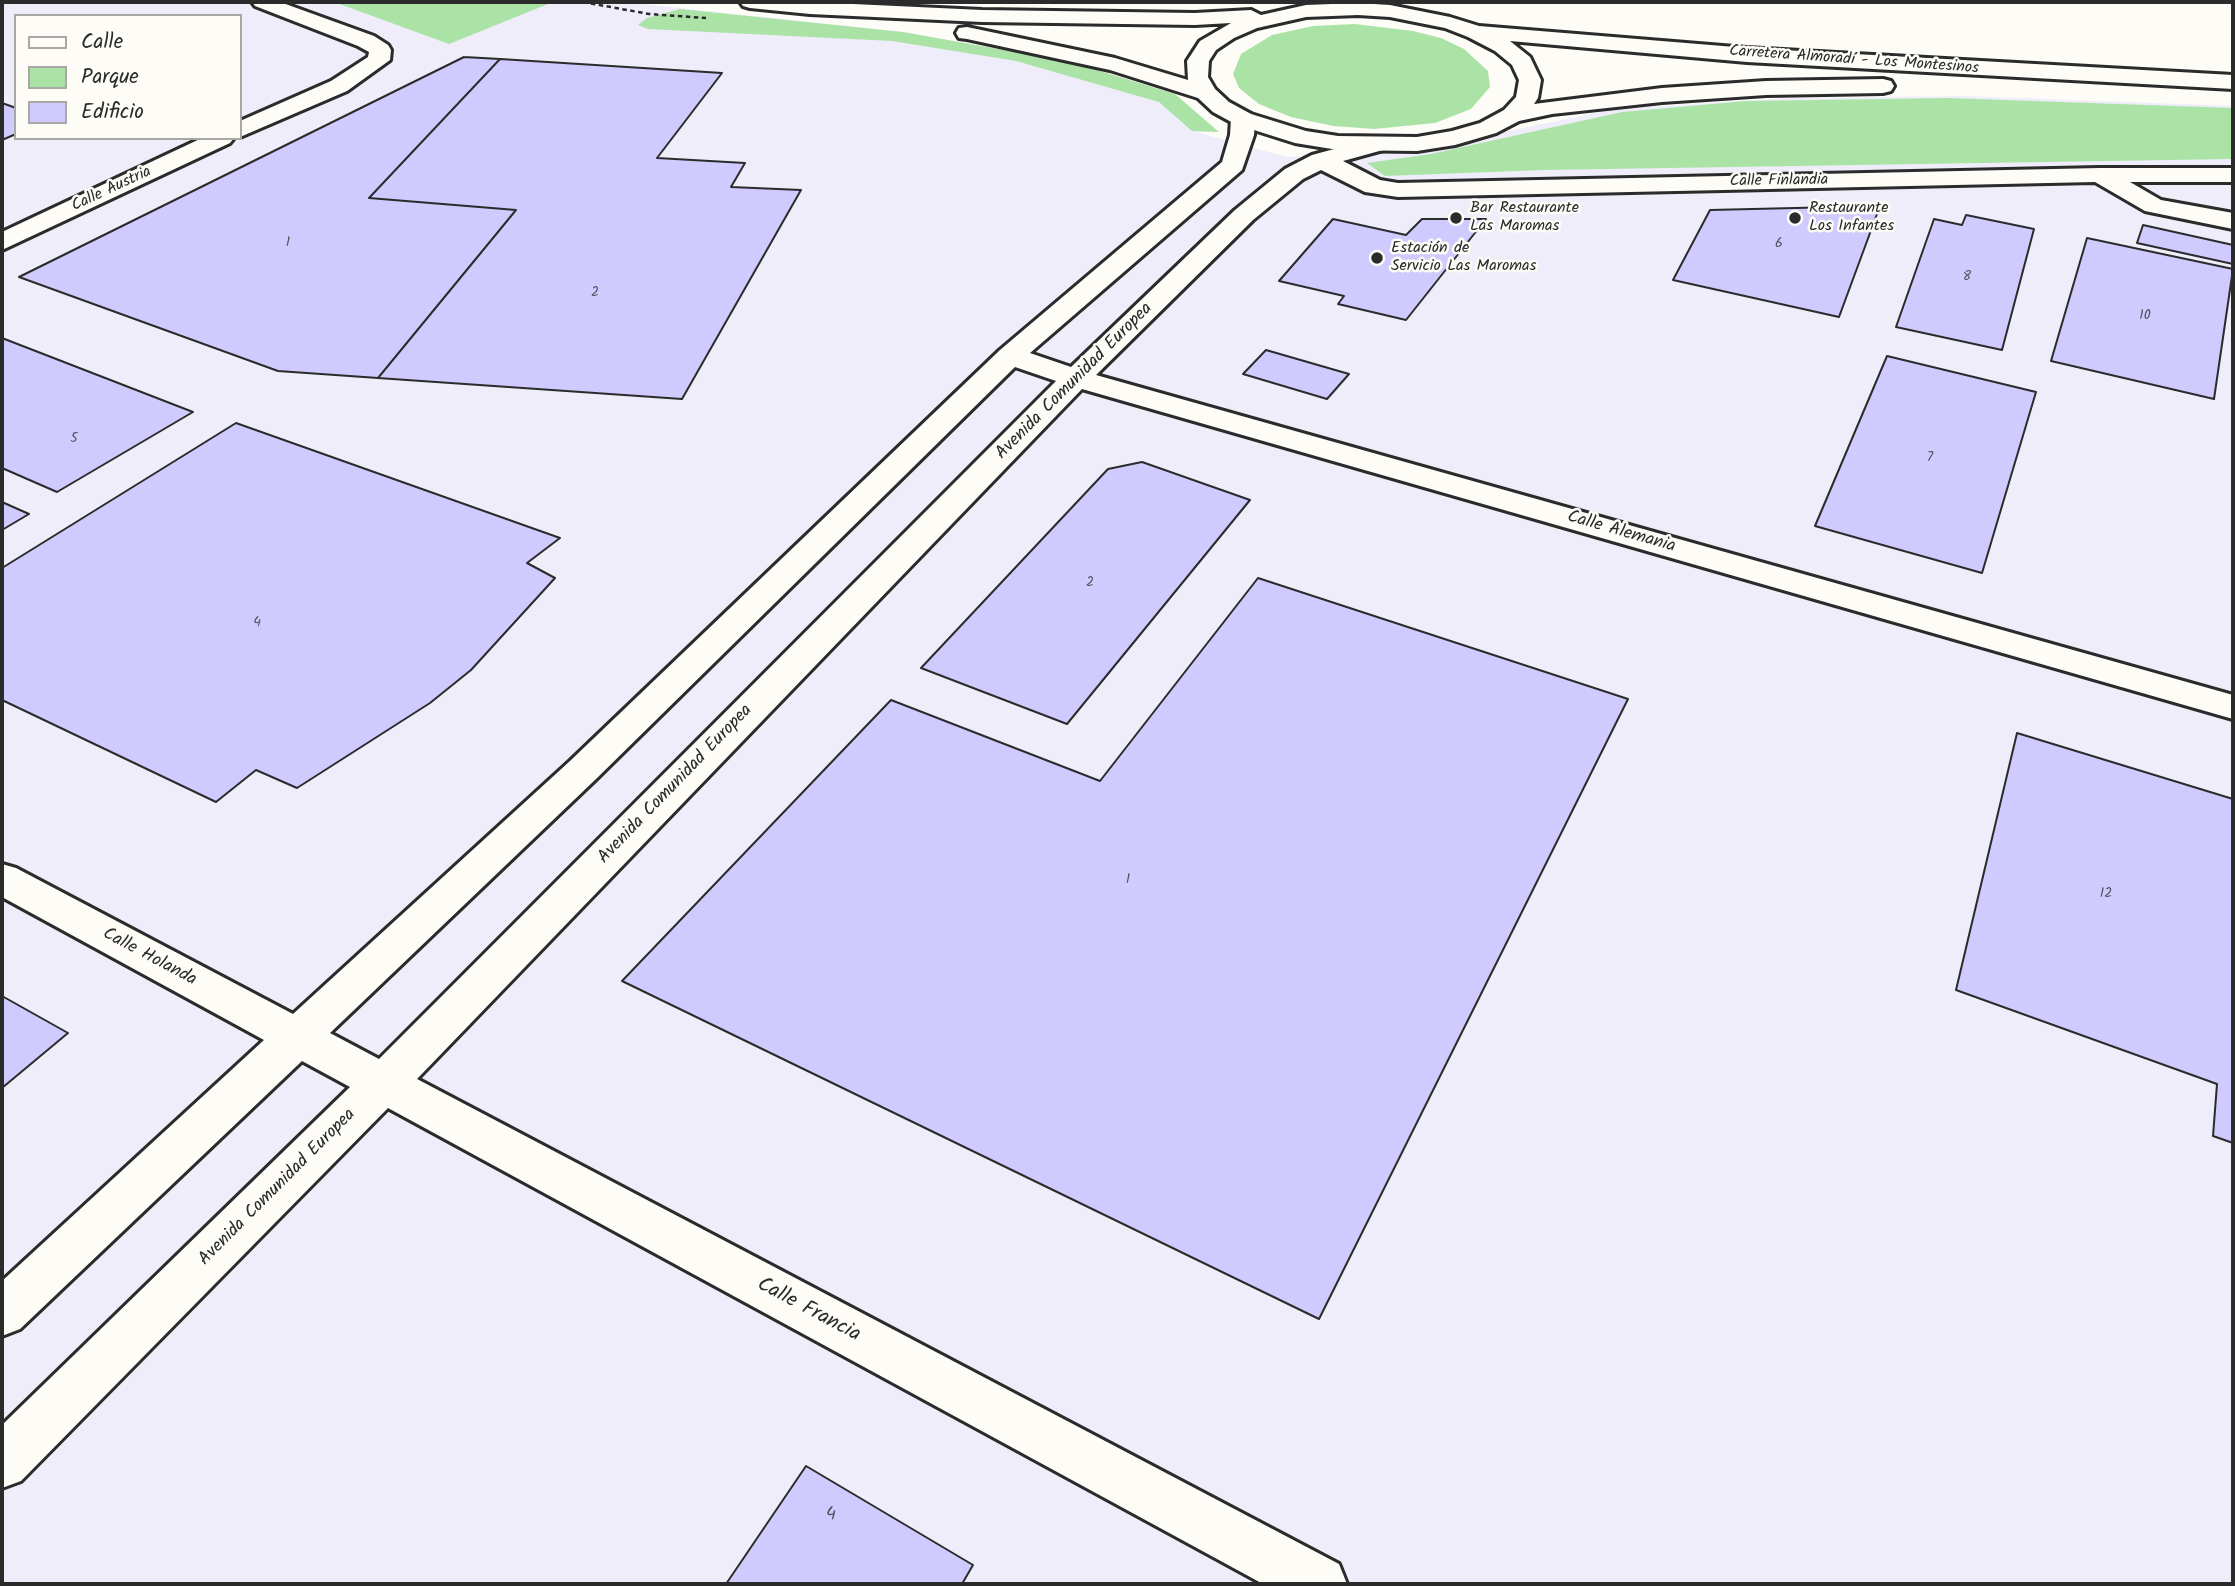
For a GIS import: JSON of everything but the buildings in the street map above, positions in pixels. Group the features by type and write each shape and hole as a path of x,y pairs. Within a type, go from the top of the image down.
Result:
{"street":[{"path":"242,129 339,86 379,60 380,50 366,41 261,2"},
{"path":"750,2 810,8 982,16 1195,19 1281,15 1355,5 1420,16 1476,32 1503,46 1522,62 1530,80 1527,98 1512,115"},
{"path":"810,8 1057,51 1115,65 1206,93"},
{"path":"1281,15 1226,33 1208,46 1198,61 1198,77 1206,93 1221,107 1243,119 1303,138 1375,145"},
{"name":"Carretera Almoradí - Los Montesinos","path":"1476,32 1747,55 2233,82"},
{"name":"Carretera Almoradí - Los Montesinos","path":"1375,145 1417,144 1455,138 1488,128 1512,115 1552,107 1662,94 1766,88 1954,85 2233,98"},
{"path":"2,1313 583,770 1010,356 1233,165 1242,135 1243,119"},
{"name":"Calle Austria","path":"2,242 218,140"},
{"name":"Avenida Comunidad Europea","path":"2,1462 384,1083 1076,378 1244,215 1294,174 1321,160 1375,145"},
{"name":"Calle Finlandia","path":"1321,160 1374,187 1398,190 2100,175 2233,175"},
{"path":"2100,175 2154,206 2233,222"},
{"name":"Calle Alemania","path":"1010,356 1076,378 2233,707"},
{"name":"Calle Holanda","path":"2,879 297,1037"},
{"name":"Calle Francia","path":"297,1037 1319,1584"}],"shaded area":[{"path":"2,2 624,2 903,32 1071,62 1174,94 1219,132 1196,132 1287,157 1406,152 1615,109 1785,98 1964,96 2233,106 2233,1584 2,1584"}],"green space":[{"path":"334,2 553,2 449,44"},
{"path":"680,9 903,32 1071,62 1175,94 1219,132 1192,131 1159,102 1016,61 892,41 648,29 638,25 647,18"},
{"path":"1355,24 1413,31 1441,38 1464,49 1488,71 1490,87 1471,109 1435,123 1374,129 1333,126 1291,117 1259,104 1239,88 1233,74 1241,54 1272,35 1313,26"},
{"path":"1948,98 2233,108 2233,159 1544,170 1385,176 1367,163 1431,154 1622,112 1746,101"}],"place":[{"name":"Bar Restaurante Las Maromas","path":"1456,218"},
{"name":"Restaurante Los Infantes","path":"1795,218"},
{"name":"Estación de Servicio Las Maromas","path":"1377,258"}]}
